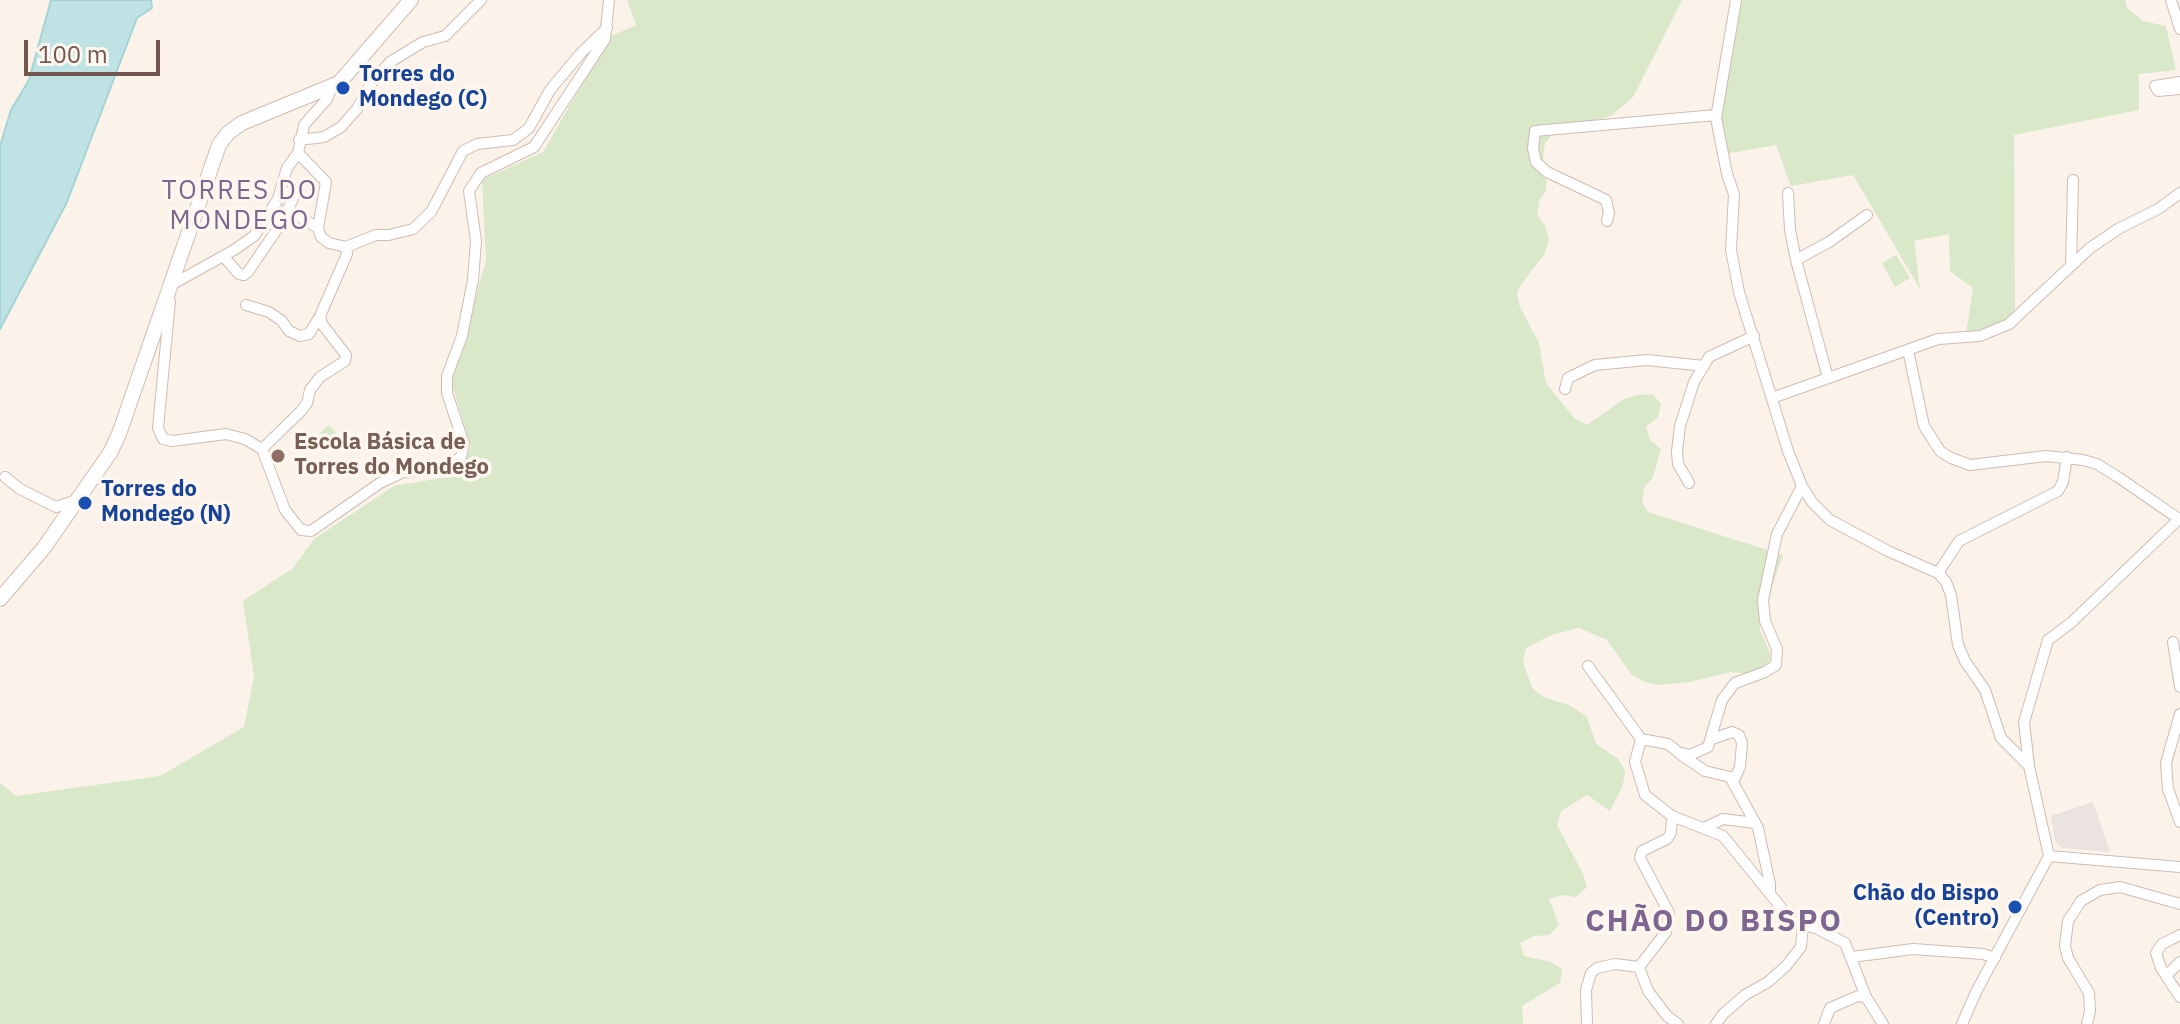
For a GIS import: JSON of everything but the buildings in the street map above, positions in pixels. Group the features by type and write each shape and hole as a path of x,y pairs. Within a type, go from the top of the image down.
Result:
{"main road":[{"path":"0,599 43,549 110,453 214,154 228,133 242,123 332,87 351,72 411,0"}],"street":[{"path":"299,140 324,137 341,127 390,62 423,42 445,36 481,0"},
{"path":"332,87 327,99 304,125 298,153 287,168 281,190 257,232 223,256 171,284 158,428 163,439 172,441 226,434 245,439 262,449 285,510 301,530 311,531 380,483 403,472 438,469 461,457 464,444 447,393 447,376 462,336 473,280 476,241 469,191 481,173 534,147 605,39 609,0"},
{"path":"1736,0 1716,115 1719,141 1734,194 1731,227 1734,268 1788,451 1802,486 1812,502 1830,520 1938,573 1946,582 1951,595 1958,645 1965,661 1985,690 2001,738 2029,766"},
{"path":"2171,0 2180,29"},
{"path":"298,153 326,182 318,228 321,237 329,243 346,247 376,235 413,229 431,212 463,151 477,144 513,140 529,128 550,90 607,28"},
{"path":"2180,82 2155,86 2158,91 2180,89"},
{"path":"1607,221 1606,200 1547,172 1536,162 1533,148 1535,131 1716,115"},
{"path":"2071,266 2073,180"},
{"path":"223,256 239,274 247,274 284,219 294,196 281,190"},
{"path":"1788,193 1790,230 1796,260 1828,378"},
{"path":"1772,398 1938,339 1980,336 2009,324 2071,266 2118,229 2158,209 2180,193"},
{"path":"287,209 318,228"},
{"path":"1796,260 1829,242 1867,215"},
{"path":"246,305 269,312 282,321 289,331 300,336 309,334 347,254 346,247"},
{"path":"262,449 301,411 320,377 345,361 346,355 322,324 320,316"},
{"path":"1689,483 1678,464 1680,426 1694,382 1709,357 1754,336"},
{"path":"1908,350 1924,426 1940,451 1970,465 2046,456 2097,464 2179,519 2072,622 2048,640 2024,722 2029,766 2049,856 1962,1024"},
{"path":"1565,389 1568,378 1595,365 1647,360 1704,366"},
{"path":"1938,573 1959,541 2058,491 2063,482 2067,457"},
{"path":"5,477 20,489 56,507 79,499"},
{"path":"1678,752 1690,755 1708,747 1722,700 1735,683 1776,665 1777,649 1765,621 1763,600 1777,534 1802,486"},
{"path":"2173,642 2180,687"},
{"path":"1588,666 1641,739 1668,744 1694,766 1713,774 1727,775 1733,782 1755,823 1770,894"},
{"path":"2180,714 2166,763 2168,789 2180,822"},
{"path":"1712,739 1732,732 1739,735 1741,761 1733,782"},
{"path":"1641,739 1635,762 1645,795 1672,816 1723,836 1792,921 1845,943 1866,997 1883,1024"},
{"path":"1639,967 1666,932 1669,913 1640,858 1642,851 1667,839 1671,833 1672,816"},
{"path":"1704,828 1723,819 1755,823"},
{"path":"2049,856 2180,867"},
{"path":"2087,1024 2091,1005 2089,993 2068,958 2065,946 2068,921 2081,901 2100,890 2120,887 2180,904"},
{"path":"1716,1024 1745,995 1768,982 1786,966 1801,947 1803,924"},
{"path":"2180,935 2162,944 2156,953 2180,997"},
{"path":"1852,957 1905,949 1983,954 1995,958"},
{"path":"2166,976 2180,962"},
{"path":"1587,1024 1586,990 1591,973 1597,968 1615,964 1639,967"},
{"path":"1639,967 1648,991 1667,1016 1678,1024"},
{"path":"1824,1024 1830,1008 1858,996 1866,997"}],"shaded area":[{"path":"2093,802 2110,852 2062,848 2055,841 2051,816"}],"green space":[{"path":"627,0 1682,0 1633,97 1611,116 1555,131 1545,143 1546,190 1539,201 1537,215 1549,239 1545,253 1517,293 1519,305 1539,343 1546,383 1574,418 1587,425 1624,399 1638,395 1653,394 1661,404 1658,417 1646,427 1650,440 1661,449 1653,477 1644,488 1642,502 1648,512 1783,555 1760,620 1760,630 1770,660 1767,666 1746,674 1731,672 1659,685 1632,675 1607,640 1579,628 1551,635 1526,648 1523,662 1532,688 1543,697 1569,705 1587,717 1596,744 1618,759 1625,770 1623,785 1610,811 1587,795 1561,811 1557,825 1587,887 1576,897 1562,895 1549,899 1559,925 1549,935 1534,936 1520,943 1524,956 1551,962 1562,969 1560,983 1522,1006 1523,1024 0,1024 0,783 16,796 160,776 244,727 254,676 243,601 293,568 314,539 394,486 459,475 471,446 451,381 486,261 482,180 543,152 609,37 636,25"},
{"path":"1742,0 2125,0 2127,8 2143,21 2166,26 2176,70 2139,74 2139,110 2014,135 2015,312 2006,321 1979,333 1966,334 1973,288 1950,271 1949,234 1914,241 1920,289 1853,175 1791,186 1776,145 1724,154 1721,118"},
{"path":"1896,255 1910,278 1895,287 1882,263"},
{"path":"329,425 343,441 332,450 319,434"}],"water":[{"path":"51,0 151,0 152,8 137,18 67,202 0,329 0,146 11,110 29,80"}],"place":[{"name":"Torres do Mondego (C)","path":"343,88"},
{"name":"Escola Básica de Torres do Mondego","path":"278,456"},
{"name":"Torres do Mondego (N)","path":"85,503"},
{"name":"Chão do Bispo (Centro)","path":"2015,907"}],"district":[{"name":"TORRES DO MONDEGO","path":"240,206"},
{"name":"CHÃO DO BISPO","path":"1714,922"}]}
